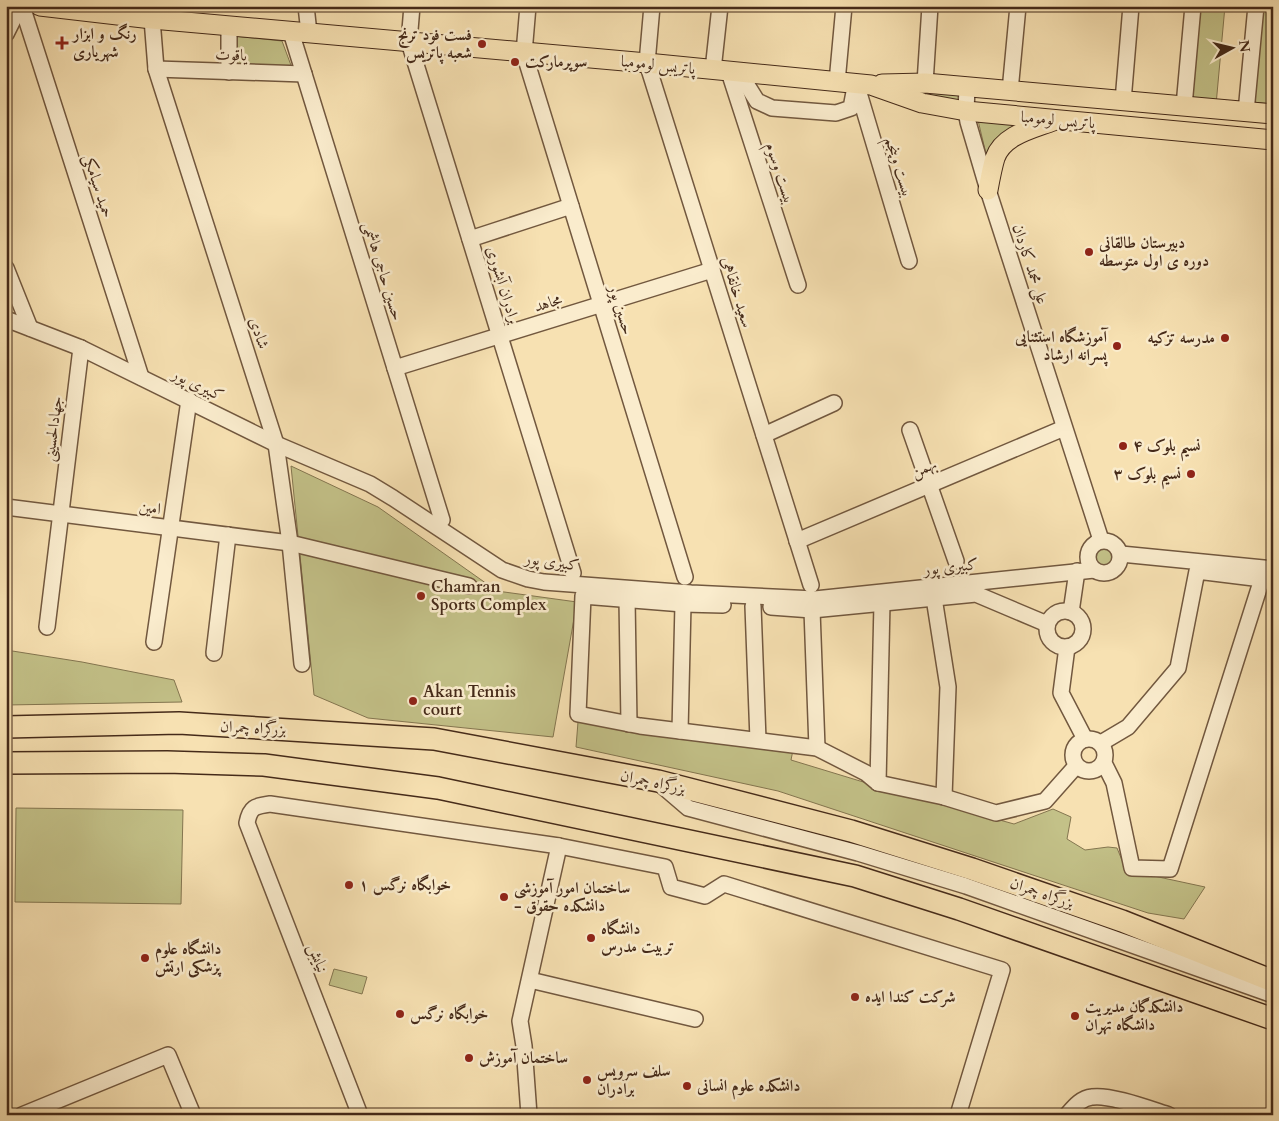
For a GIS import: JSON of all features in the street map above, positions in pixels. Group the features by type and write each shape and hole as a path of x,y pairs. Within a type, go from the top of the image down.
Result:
{"highway":[{"name":"بزرگراه چمران","path":"6,728 179,723 434,739 658,781 851,831 972,869 1122,921 1273,981"},
{"path":"6,773 27,769 37,762"},
{"path":"6,763 167,762 264,765 438,788 855,876 959,909 1273,1019"}],"main road":[{"name":"پاتریس لومومبا","path":"40,6 152,19 647,63 837,82 863,84 924,83 1273,114"},
{"name":"پاتریس لومومبا","path":"863,84 922,103 966,111 1273,140"},
{"path":"1158,129 1148,126 1142,120 1143,112 1161,104"},
{"path":"988,190 996,157 1003,145 1015,136 1057,120"}],"street":[{"path":"6,34 21,6"},
{"name":"حمید سیامکی","path":"21,6 142,377"},
{"name":"حسین حاجی هاشمی","path":"306,6 300,33 304,74 442,520"},
{"name":"برادران آبشوری","path":"412,6 409,42 574,572"},
{"path":"524,53 528,6"},
{"name":"سعید خانقاهی","path":"652,6 647,63 811,585"},
{"name":"بیست وسوم","path":"720,6 721,71 798,284"},
{"path":"837,82 844,6"},
{"path":"924,83 930,6"},
{"path":"1010,91 1018,6"},
{"path":"1123,101 1131,6"},
{"path":"1184,106 1193,6"},
{"path":"1246,112 1256,6"},
{"name":"شادی","path":"152,19 156,69 276,444 290,543 302,664"},
{"path":"229,26 229,72"},
{"name":"حسین پور","path":"524,53 685,577"},
{"name":"یاقوت","path":"156,69 304,74"},
{"path":"721,71 747,85 757,100 772,108 790,110 836,113 851,108 863,84"},
{"name":"بیست وپنجم","path":"863,84 909,261"},
{"name":"علی محمد کاردان","path":"967,87 966,111 968,122 988,190 1101,540"},
{"path":"470,239 571,206"},
{"path":"6,268 30,328"},
{"name":"مجاهد","path":"395,368 712,270"},
{"name":"کبیری پور","path":"6,319 81,348 276,444 370,484 502,570 528,579 544,582 691,594 815,599 1094,570"},
{"name":"جهادالحسینی","path":"46,627 81,348"},
{"path":"154,642 189,400"},
{"path":"764,435 834,403"},
{"name":"بهمن","path":"797,541 1064,428"},
{"path":"910,430 956,561"},
{"name":"امین","path":"6,507 290,543 469,586"},
{"path":"214,653 228,535"},
{"path":"1101,540 1106,540 1116,545 1121,554 1118,565 1110,572 1094,570 1088,561 1092,546 1101,540"},
{"path":"1121,554 1273,569"},
{"path":"1071,612 1078,571"},
{"path":"1101,743 1128,727 1178,668 1197,571 1262,579 1170,869 1132,868 1114,783 1104,763"},
{"path":"1047,624 976,594 812,610 682,604 627,598 582,596 578,714 629,724 818,748 866,773 878,783 944,797 996,813 1045,801 1076,766"},
{"path":"627,598 629,724"},
{"path":"934,598 948,687 944,797"},
{"path":"878,783 882,603"},
{"path":"680,731 682,604"},
{"path":"753,606 758,740"},
{"path":"812,610 818,748"},
{"path":"1065,611 1071,612 1080,619 1083,630 1078,642 1067,647 1061,647 1051,641 1048,636 1047,624 1054,614 1065,611"},
{"path":"1067,647 1061,693 1085,739"},
{"path":"1085,739 1096,740 1101,743 1106,753 1104,763 1096,770 1091,771 1085,771 1076,766 1072,756 1073,750 1080,741 1085,739"},
{"path":"658,781 688,808 858,853 966,886 1273,995"},
{"name":"نیایش","path":"360,1115 247,823 248,814 256,806 270,804 559,846"},
{"path":"528,1115 524,1046 520,1022 559,846 665,867 670,887 705,896 724,884 1002,970 958,1115"},
{"path":"530,980 695,1019"},
{"path":"22,1115 168,1055 193,1115"},
{"path":"1067,1115 1077,1103 1092,1096 1108,1098 1169,1115"}],"shaded area":[{"path":"1199,6 1225,6 1216,105 1191,103"},
{"path":"1260,6 1273,6 1273,104 1252,102"},
{"path":"234,36 282,41 292,68 235,65"},
{"path":"906,86 960,91 959,102 904,94"},
{"path":"977,116 1018,122 986,154"},
{"name":"Chamran Sports Complex","path":"291,466 378,507 497,591 577,602 553,737 368,718 314,695"},
{"path":"1105,546 1113,549 1116,557 1113,565 1105,568 1097,565 1094,557 1097,549"},
{"path":"6,650 82,662 174,680 182,702 6,705"},
{"path":"578,722 793,750 791,760 1014,824 1053,809 1071,817 1067,839 1085,850 1108,847 1117,848 1126,870 1205,887 1184,919 1148,913 778,791 576,747"},
{"path":"16,808 183,810 181,904 15,902"},
{"path":"334,969 367,977 362,994 329,985"}],"place":[{"name":"رنگ و ابزار شهریاری","path":"62,43"},
{"name":"فست فود ترنج شعبه پاتریس","path":"482,44"},
{"name":"سوپرمارکت","path":"515,62"},
{"name":"دبیرستان طالقانی دوره ی اول متوسطه","path":"1089,252"},
{"name":"مدرسه تزکیه","path":"1225,338"},
{"name":"آموزشگاه استثنایی پسرانه ارشاد","path":"1117,346"},
{"name":"نسیم بلوک ۴","path":"1123,446"},
{"name":"نسیم بلوک ۳","path":"1191,474"},
{"name":"Chamran Sports Complex","path":"421,596"},
{"name":"Akan Tennis court","path":"413,701"},
{"name":"خوابگاه نرگس ۱","path":"349,885"},
{"name":"ساختمان امور آموزشی - دانشکده حقوق","path":"504,897"},
{"name":"دانشگاه تربیت مدرس","path":"591,938"},
{"name":"دانشگاه علوم پزشکی ارتش","path":"145,958"},
{"name":"شرکت کندا ایده","path":"855,997"},
{"name":"خوابگاه نرگس","path":"400,1014"},
{"name":"دانشکدگان مدیریت دانشگاه تهران","path":"1075,1016"},
{"name":"ساختمان آموزش","path":"469,1058"},
{"name":"سلف سرویس برادران","path":"587,1080"},
{"name":"دانشکده علوم انسانی","path":"687,1086"}]}
